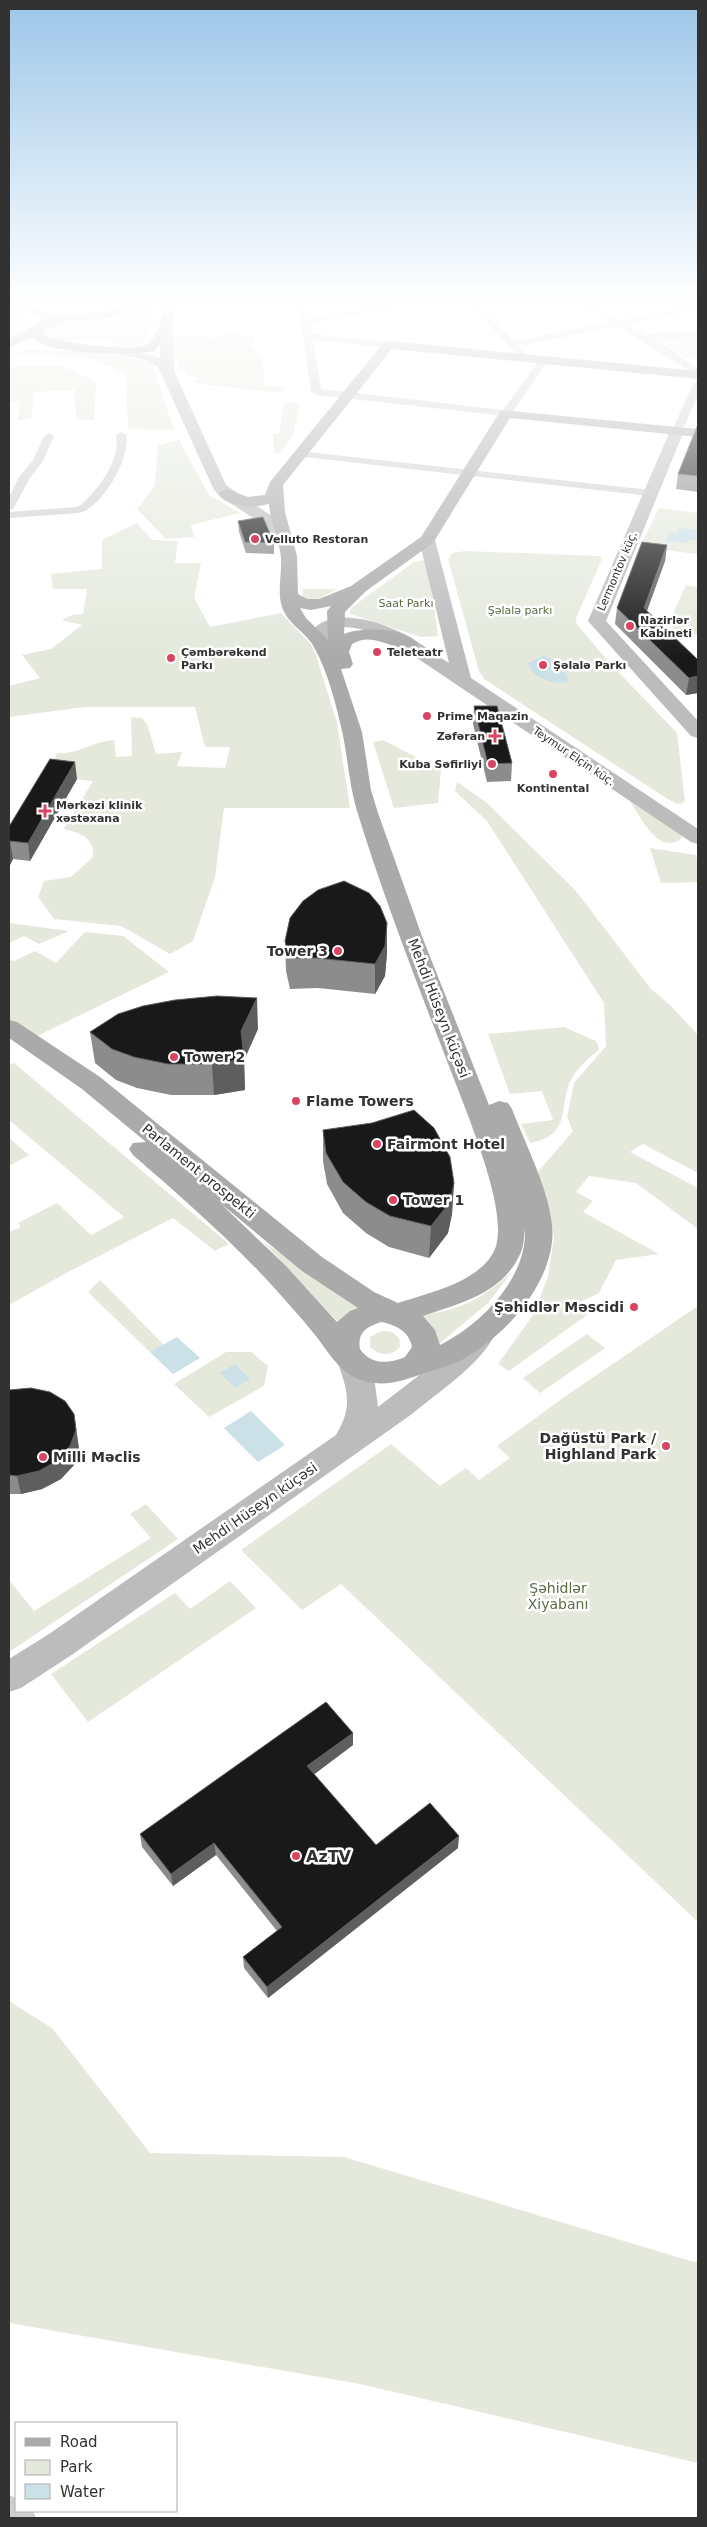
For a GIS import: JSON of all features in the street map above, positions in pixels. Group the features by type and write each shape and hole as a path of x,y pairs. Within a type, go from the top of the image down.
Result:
{"main road":[{"path":"188,421 219,486 226,494 270,522 285,539"},
{"path":"226,494 238,500 257,502 271,498 278,480 326,421"},
{"path":"334,624 336,610 340,605 360,587 426,540 471,472 501,421"},
{"path":"581,421 698,433"},
{"name":"Lermontov küç.","path":"677,431 597,621 698,732"},
{"path":"274,490 277,512 289,556 290,606 295,616 321,642"},
{"path":"426,540 462,682"},
{"path":"289,595 301,604 313,605 330,601 360,587"},
{"path":"321,642 319,633 321,630 334,624 352,623 368,626 409,644 462,682"},
{"name":"Mehdi Hüseyn küçəsi","path":"9,1678 61,1644 401,1406 445,1371 491,1325 518,1289 534,1261 539,1241 536,1217 525,1180 383,812 361,713 340,653 334,624"},
{"path":"340,653 345,640 363,634 383,636 409,644"},
{"name":"Mehdi Hüseyn küçəsi","path":"321,642 348,714 361,790 368,813 412,939 493,1148 511,1214 511,1241 508,1250 494,1271 471,1289 395,1313"},
{"name":"Teymur Elçin küç.","path":"462,682 698,838"},
{"path":"658,811 678,815 694,814"},
{"name":"Parlament prospekti","path":"9,1027 91,1083 312,1264 357,1294 395,1313"},
{"name":"Parlament prospekti","path":"9,1043 54,1075 208,1206 287,1282 318,1317 350,1359"},
{"path":"346,1445 364,1414 363,1396 342,1342 347,1327 361,1316 370,1313 395,1313 417,1324 425,1338 418,1359 417,1383 401,1406"},
{"name":"Mehdi Hüseyn küçəsi","path":"418,1359 454,1351 491,1325"},
{"path":"350,1359 372,1372 393,1373 418,1359"}],"street":[{"name":"Lermontov küç.","path":"677,431 682,421"},
{"path":"9,515 79,510 88,507 109,480 122,443 121,435"},
{"path":"9,507 25,477 38,461 50,436"},
{"path":"299,454 650,493"},
{"path":"9,2512 19,2518"}],"green space":[{"path":"128,421 171,421 174,430 128,429"},
{"path":"281,421 296,421 293,436 280,453 274,453 273,434 279,434"},
{"path":"179,440 209,495 240,513 191,525 194,537 166,539 137,509 155,486 158,445"},
{"path":"659,508 698,513 698,554 640,547"},
{"path":"137,523 152,540 178,541 175,563 201,563 194,598 210,627 281,613 310,643 315,652 337,723 350,808 224,808 215,877 193,941 170,954 121,926 54,919 38,897 44,881 71,877 93,857 92,845 86,837 64,829 93,781 47,777 57,753 72,752 114,740 116,757 132,756 131,717 142,718 147,724 156,754 182,752 177,766 225,768 230,747 205,747 195,707 85,707 9,717 9,686 40,678 22,655 51,649 82,625 62,620 72,615 83,614 87,589 53,589 51,574 102,569 102,540"},
{"name":"Şəlalə parkı","path":"465,551 600,556 602,559 576,618 576,623 607,660 677,733 685,801 683,803 677,804 666,798 484,679 479,671 448,559 453,553"},
{"name":"Saat Parkı","path":"423,560 428,563 438,636 421,637 350,614 351,608 414,562"},
{"path":"686,585 698,587 698,634 682,637 668,624"},
{"path":"303,589 337,589 318,599 302,599"},
{"path":"383,740 441,770 438,803 394,808 373,742"},
{"path":"457,782 487,803 576,891 651,989 670,1005 698,1035 698,1173 643,1144 630,1152 698,1188 698,1229 636,1183 589,1176 576,1192 593,1201 583,1212 659,1254 616,1260 599,1293 576,1304 587,1315 509,1371 498,1364 533,1315 548,1277 554,1236 537,1173 573,1131 567,1117 574,1083 606,1046 604,1003 487,821 455,791"},
{"path":"630,801 679,833 682,837 680,840 672,843 664,842 657,838 644,824"},
{"path":"650,848 696,855 698,882 661,883"},
{"path":"9,923 69,931 39,944 24,936 9,943"},
{"path":"85,932 123,936 169,972 35,1037 9,1021 9,960 14,961 35,951 56,963"},
{"path":"564,1027 596,1041 599,1049 581,1066 572,1078 559,1126 544,1139 530,1143 521,1124 553,1120 542,1091 510,1094 488,1034"},
{"path":"14,1063 229,1244 215,1251 173,1218 68,1272 9,1305 9,1232 21,1227 18,1223 57,1203 91,1235 124,1217 9,1120 9,1065"},
{"path":"9,1138 29,1155 9,1166"},
{"path":"263,1242 367,1306 340,1324"},
{"path":"512,1272 488,1303 434,1348 418,1316 458,1307 469,1302 490,1290"},
{"path":"100,1280 164,1345 150,1352 88,1292"},
{"name":"Şəhidlər Xiyabanı","path":"698,1306 698,1922 341,1584 302,1610 241,1550 391,1444 440,1486 466,1468 479,1480 510,1458 497,1446 570,1393"},
{"path":"382,1331 392,1332 399,1338 400,1346 390,1354 382,1354 370,1347 370,1337"},
{"path":"587,1334 605,1348 540,1393 523,1378"},
{"path":"226,1352 251,1352 268,1366 264,1386 209,1417 174,1384"},
{"path":"146,1504 178,1539 9,1652 9,1580 34,1611 151,1538 130,1514"},
{"path":"230,1581 256,1608 88,1722 51,1674 175,1593 190,1609"},
{"path":"9,2001 52,2028 150,2153 344,2157 694,2262 698,2261 698,2463 360,2384 9,2323"}],"water":[{"path":"678,528 698,530 698,541 688,540 687,543 666,541 669,532 677,533"},
{"path":"543,656 550,658 553,667 566,673 569,682 545,680 534,673 528,663"},
{"path":"177,1337 200,1358 173,1374 150,1352"},
{"path":"235,1364 250,1379 235,1388 220,1373"},
{"path":"251,1411 285,1445 258,1462 224,1428"}],"building":[{"path":"698,424 698,476 678,474"},
{"path":"263,517 274,543 245,542 238,521"},
{"path":"642,542 667,545 644,608 698,660 698,676 689,678 617,608"},
{"path":"474,706 497,706 512,763 488,764"},
{"path":"50,759 75,762 28,843 10,841 9,844 9,825"},
{"path":"344,881 369,893 380,906 387,923 385,946 375,964 317,958 289,958 285,941 290,918 303,901 318,890"},
{"path":"217,996 257,998 241,1031 244,1059 212,1064 168,1064 134,1057 112,1049 90,1032 118,1014 143,1006 175,1000"},
{"name":"Tower 1","path":"414,1110 434,1128 450,1157 454,1183 450,1202 431,1226 390,1216 366,1202 343,1182 326,1153 323,1130 372,1123"},
{"name":"Milli Məclis","path":"31,1388 50,1392 65,1401 74,1414 76,1430 70,1446 57,1461 39,1471 17,1476 9,1475 9,1390"},
{"name":"AzTV","path":"326,1702 353,1733 307,1766 376,1845 430,1803 459,1836 267,1987 243,1957 282,1927 214,1843 171,1874 140,1834"}],"place":[{"name":"Velluto Restoran","path":"255,539"},
{"name":"Nazirlər Kabineti","path":"630,626"},
{"name":"Teleteatr","path":"377,652"},
{"name":"Çəmbərəkənd Parkı","path":"171,658"},
{"name":"Şəlalə Parkı","path":"543,665"},
{"name":"Prime Maqazin","path":"427,716"},
{"name":"Zəfəran","path":"495,736"},
{"name":"Kuba Səfirliyi","path":"492,764"},
{"name":"Kontinental","path":"553,774"},
{"name":"Mərkəzi klinik xəstəxana","path":"45,811"},
{"name":"Tower 3","path":"338,951"},
{"name":"Tower 2","path":"174,1057"},
{"name":"Flame Towers","path":"296,1101"},
{"name":"Fairmont Hotel","path":"377,1144"},
{"name":"Tower 1","path":"393,1200"},
{"name":"Şəhidlər Məscidi","path":"634,1307"},
{"name":"Dağüstü Park / Highland Park","path":"666,1446"},
{"name":"Milli Məclis","path":"43,1457"},
{"name":"AzTV","path":"296,1856"}]}
